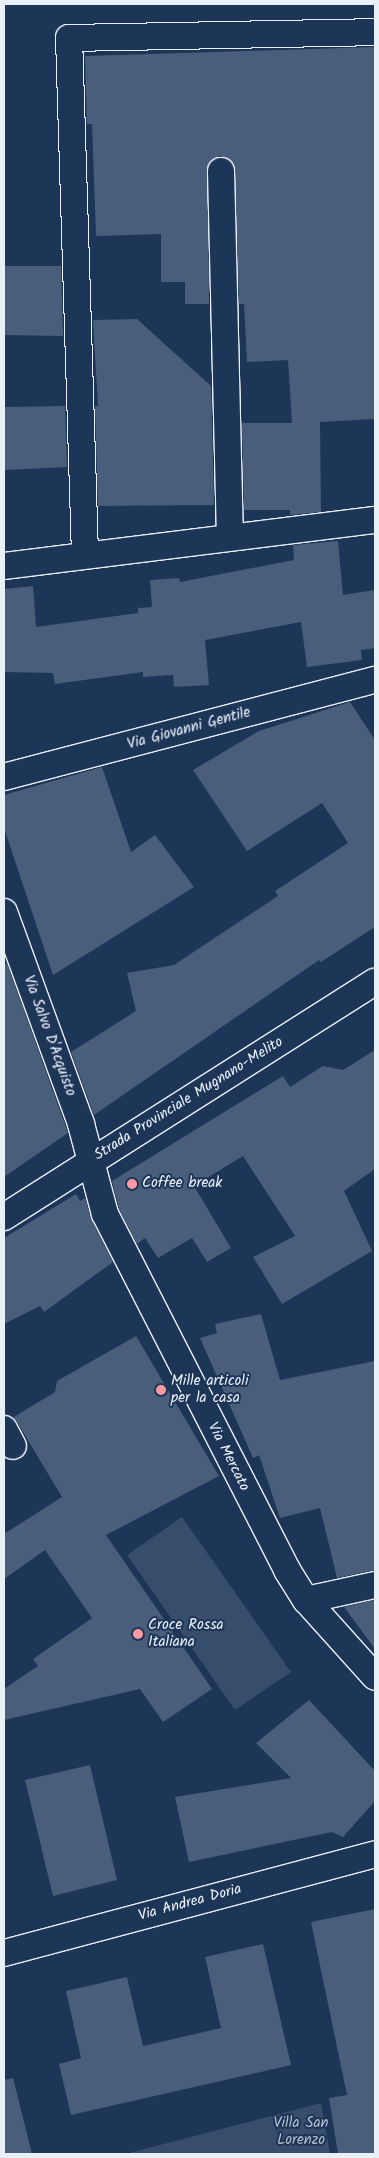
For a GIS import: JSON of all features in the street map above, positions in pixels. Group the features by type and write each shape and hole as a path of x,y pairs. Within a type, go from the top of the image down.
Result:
{"street":[{"path":"84,555 68,38 375,32"},
{"path":"221,171 230,538"},
{"path":"4,566 375,520"},
{"name":"Via Giovanni Gentile","path":"4,777 375,680"},
{"name":"Via Salvo D'Acquisto","path":"4,912 81,1124 90,1162"},
{"name":"Strada Provinciale Mugnano-Melito","path":"4,1218 375,982"},
{"name":"Via Mercato","path":"90,1162 105,1214 269,1536 306,1600 375,1677"},
{"path":"306,1600 375,1586"},
{"name":"Via Andrea Doria","path":"4,1953 375,1854"}],"green space":[{"path":"182,1517 291,1672 235,1710 127,1555"},
{"name":"Villa San Lorenzo","path":"321,2103 330,2154 125,2154"}],"building":[{"path":"375,47 375,419 320,422 321,512 290,515 290,510 244,510 242,423 292,423 288,360 247,362 244,304 239,304 234,164 220,156 208,164 209,304 185,304 185,282 161,282 161,234 96,236 92,124 87,124 85,56"},
{"path":"4,266 61,266 63,336 4,335"},
{"path":"137,319 211,386 214,505 98,506 95,406 98,406 93,320"},
{"path":"65,406 67,467 4,470 4,407"},
{"path":"338,541 343,595 375,590 375,648 361,650 362,660 307,667 301,622 205,640 209,685 174,687 173,675 143,677 143,672 55,684 53,673 4,672 4,589 33,586 36,627 138,613 138,608 152,607 150,580 179,578 180,582 294,560 293,545"},
{"path":"350,702 375,740 375,927 321,962 319,960 94,1115 71,1052 136,1011 127,973 174,965 278,896 275,891 348,843 322,803 247,851 193,770 259,731"},
{"path":"102,767 131,852 155,835 194,887 53,975 4,828 4,795"},
{"path":"7,963 68,1133 4,1177 4,964"},
{"path":"375,1050 375,1169 344,1191 372,1251 282,1304 253,1257 295,1236 243,1156 194,1186 231,1248 207,1262 192,1238 158,1258 145,1238 137,1244 119,1209 112,1181 283,1076 290,1087 323,1066 343,1070"},
{"path":"76,1194 80,1201 85,1198 92,1221 113,1262 44,1312 40,1306 4,1324 4,1238"},
{"path":"261,1314 280,1380 375,1361 375,1570 337,1578 320,1508 280,1518 259,1455 253,1458 200,1338 217,1333 215,1324"},
{"path":"136,1336 219,1476 106,1535 212,1689 163,1722 140,1689 4,1720 4,1689 38,1666 33,1659 92,1618 45,1550 4,1579 4,1534 62,1497 14,1417 55,1392 57,1381"},
{"path":"375,1600 375,1649 344,1607"},
{"path":"309,1700 375,1771 375,1801 343,1837 332,1832 189,1862 175,1797 291,1778 256,1743"},
{"path":"90,1765 117,1880 53,1896 25,1780"},
{"path":"375,1909 375,2154 338,2154 329,2098 347,2095 311,1922"},
{"path":"263,1944 291,2065 71,2115 59,2064 81,2058 66,1991 127,1977 143,2046 221,2028 205,1957"},
{"path":"13,2078 32,2154 4,2154 4,2080"}],"place":[{"name":"Coffee break","path":"132,1184"},
{"name":"Mille articoli per la casa","path":"161,1390"},
{"name":"Croce Rossa Italiana","path":"138,1634"}]}
